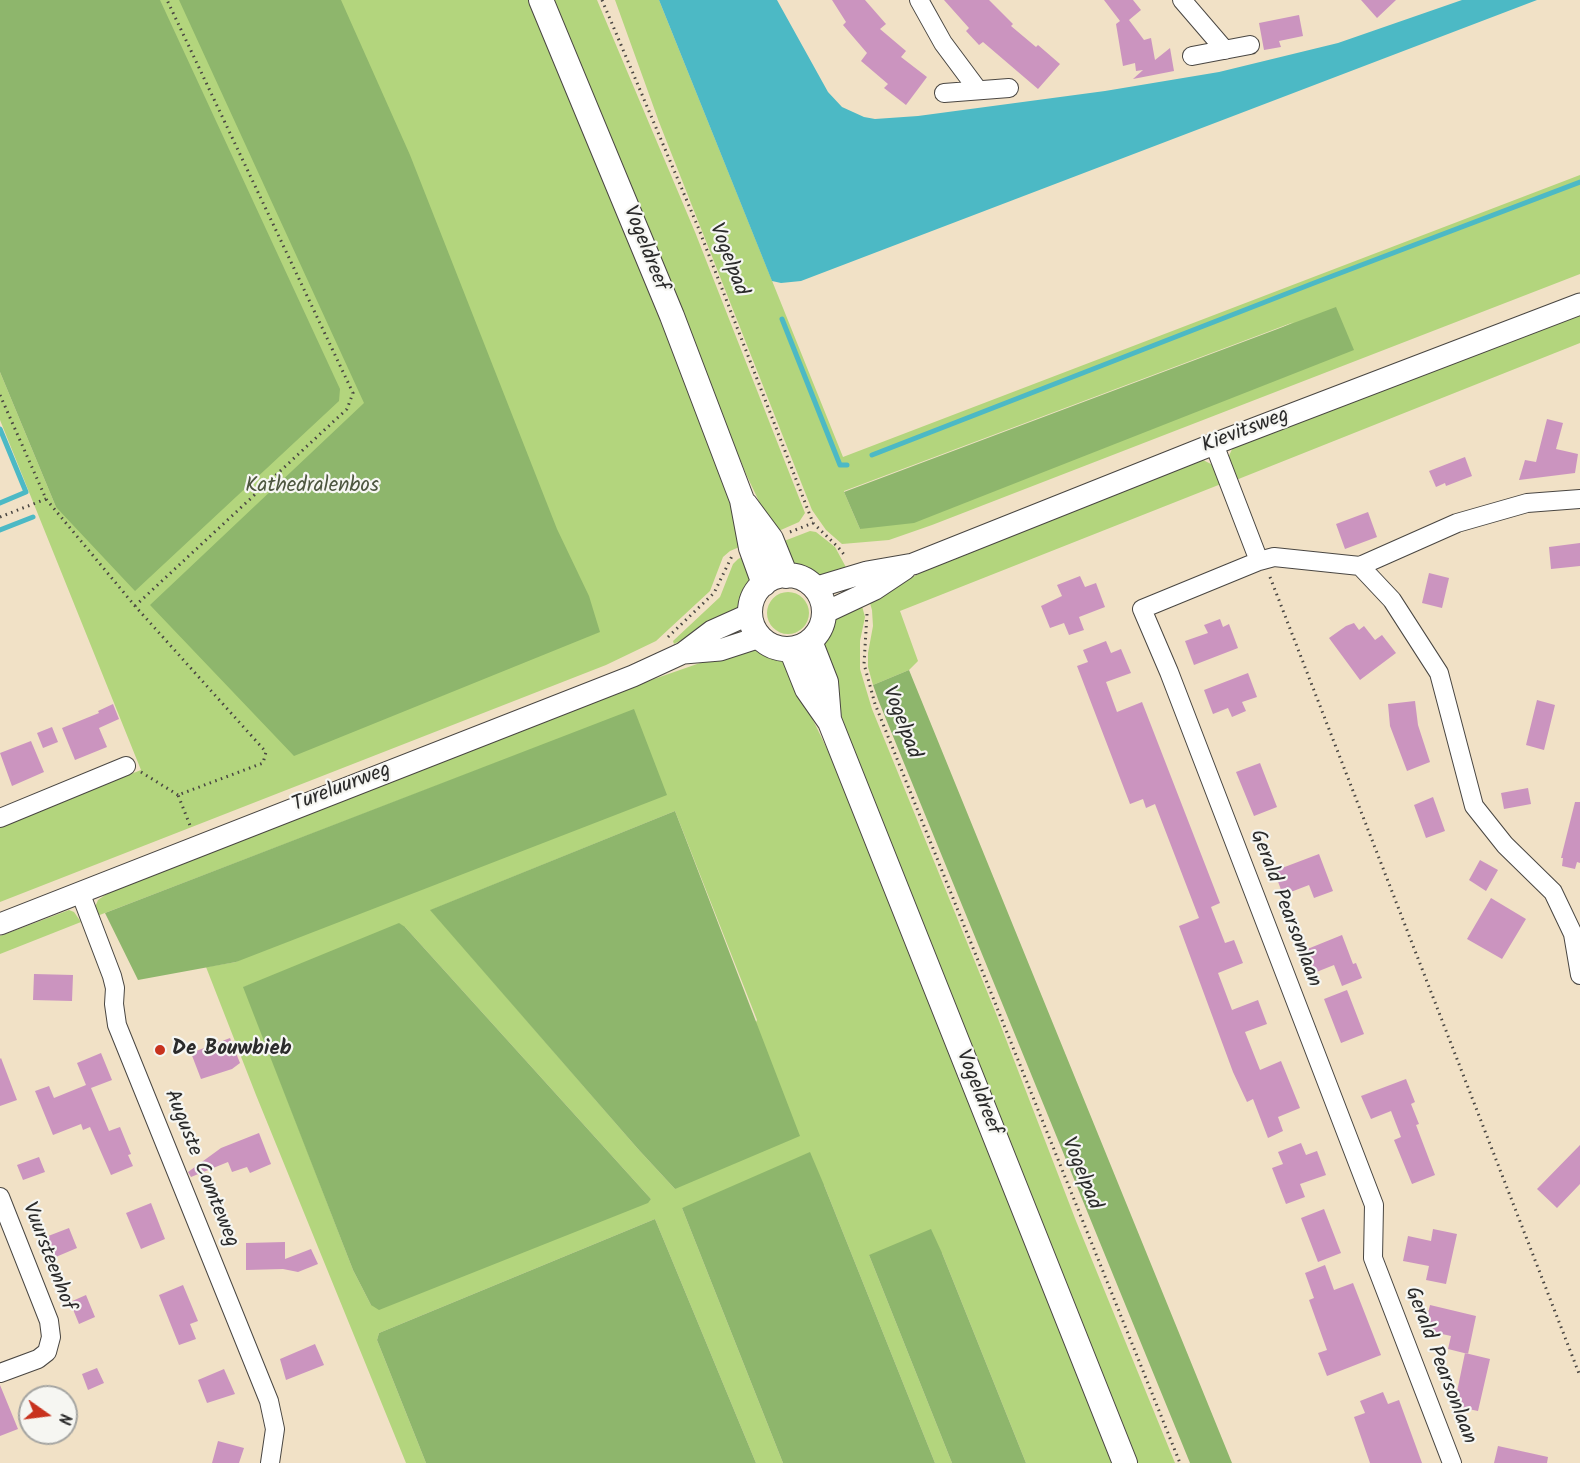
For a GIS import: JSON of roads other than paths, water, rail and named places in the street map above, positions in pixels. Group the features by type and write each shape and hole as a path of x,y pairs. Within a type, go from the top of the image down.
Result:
{"main road":[{"name":"Vogeldreef","path":"541,0 672,316 742,500 761,543 786,576"},
{"name":"Vogeldreef","path":"761,543 764,584"},
{"path":"786,576 797,577 814,588 823,604 824,613 818,633 801,645 779,648 760,637 750,614 756,592 764,584 786,576"},
{"name":"Vogeldreef","path":"801,645 807,689 830,722 1125,1463"}],"street":[{"path":"919,0 944,43 978,90"},
{"path":"1182,0 1225,50"},
{"path":"1192,56 1250,45"},
{"path":"944,93 1009,88"},
{"name":"Kievitsweg","path":"824,613 859,585 1214,444 1580,304"},
{"path":"1214,444 1259,561 1274,557 1360,566 1457,523 1527,503 1580,499"},
{"name":"Gerald Pearsonlaan","path":"1259,561 1142,609 1169,672 1374,1204 1373,1258 1452,1463"},
{"path":"1360,566 1392,600 1439,673 1474,806 1505,845 1553,892 1573,934 1580,975"},
{"name":"Kievitsweg","path":"814,588 859,585"},
{"name":"Tureluurweg","path":"0,924 633,676 683,653 712,631 750,614"},
{"name":"Tureluurweg","path":"683,653 720,650 760,637"},
{"path":"0,818 126,766"},
{"name":"Auguste Comteweg","path":"80,892 112,976 117,1024 269,1401 275,1429 270,1463"},
{"name":"Vuursteenhof","path":"0,1197 49,1321 51,1337 47,1352 38,1359 0,1373"}],"water":[{"path":"659,0 777,0 828,92 842,107 864,117 875,119 918,116 1105,91 1219,72 1338,43 1462,0 1537,0 801,281 781,283 772,281"}],"waterway":[{"path":"872,455 1580,182"},
{"path":"782,319 840,465 847,465"},
{"path":"0,429 26,492 0,503"},
{"path":"0,530 33,517"}],"place":[{"name":"De Bouwbieb","path":"160,1050"}],"park label":[{"name":"Kathedralenbos","path":"312,487"}]}
